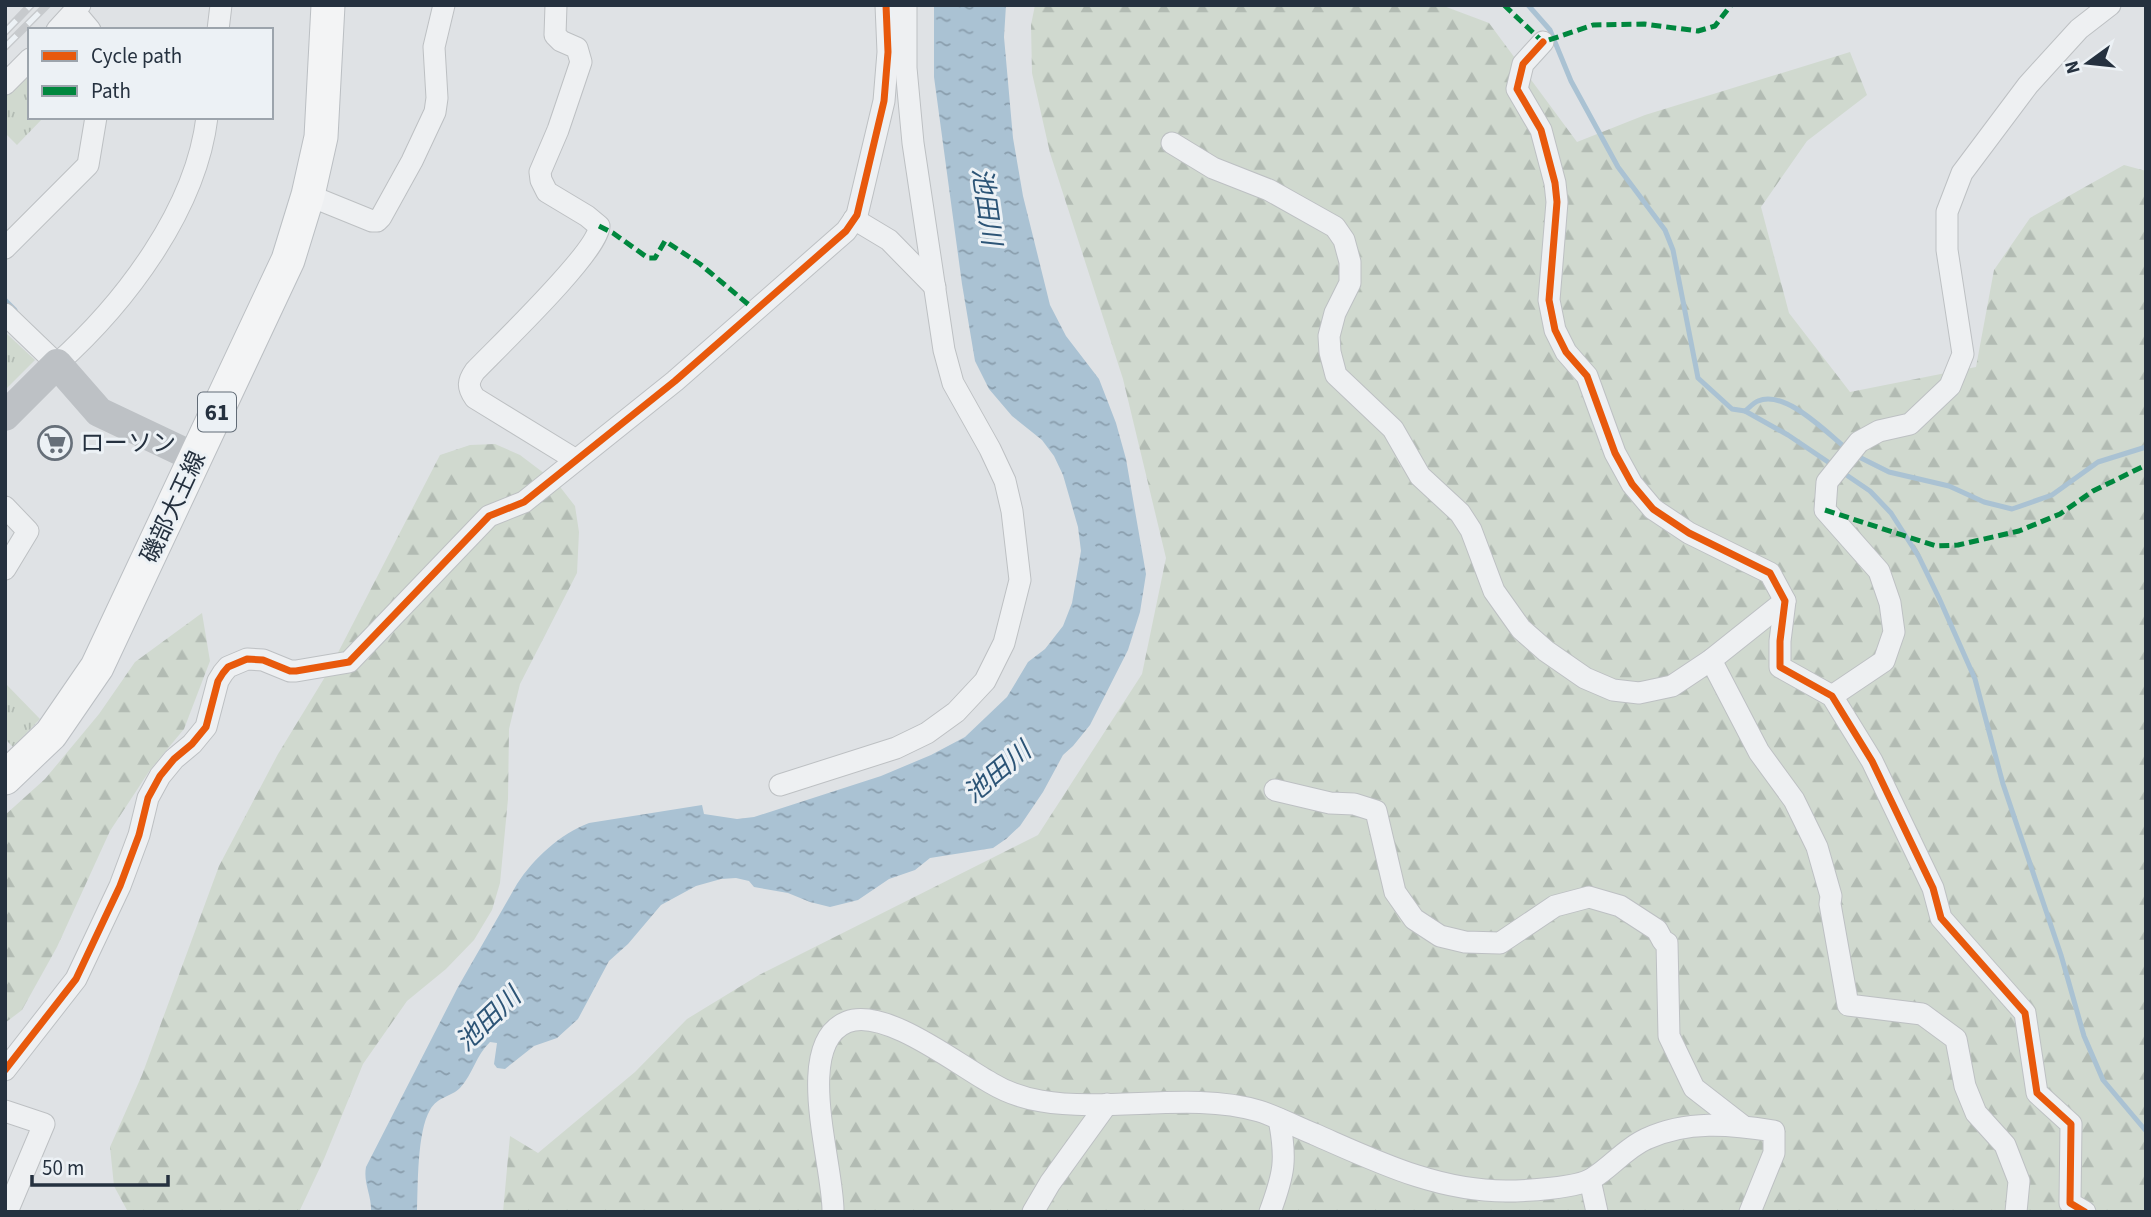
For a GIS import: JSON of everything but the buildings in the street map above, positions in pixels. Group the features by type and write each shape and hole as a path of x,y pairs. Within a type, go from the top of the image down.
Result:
{"main road":[{"name":"磯部大王線","path":"5,778 51,734 97,667 288,260 308,195 321,137 328,5"}],"street":[{"path":"218,28 221,5"},
{"path":"308,195 372,221 381,217 435,112 437,98 434,47 444,5"},
{"path":"556,5 555,35 561,41 577,48 581,62 558,130 540,172 541,180 547,192 599,226 599,234 569,272 475,371 469,380 469,386 475,398 576,460"},
{"path":"5,1070 76,979 120,886 139,835 148,799 160,776 206,727 218,681 228,667 247,659 263,660 290,671 349,662 489,516 524,502 674,381 846,231 854,219 864,190 884,102 888,52 886,5"},
{"path":"780,785 896,748 928,733 956,712 985,681 1004,643 1020,580 1012,511 1005,481 953,383 944,350 913,143 906,68 906,5"},
{"path":"1832,696 1884,661 1894,632 1890,603 1879,571 1825,510 1828,482 1859,442 1879,431 1910,424 1950,386 1963,354 1947,250 1947,212 1962,173 2028,85 2078,29 2110,5"},
{"path":"59,28 77,8 89,28"},
{"path":"1543,42 1523,64 1517,89 1541,130 1555,183 1549,300 1555,330 1566,352 1587,376 1615,453 1653,509 1689,533 1770,573 1785,601 1780,667 1832,696 1872,761 1933,888 1941,918 2025,1013 2037,1093 2071,1124 2070,1203 2085,1212"},
{"path":"5,85 28,60"},
{"path":"5,248 88,166 96,119"},
{"path":"5,416 78,346 118,299 164,234 184,197 205,136 207,119"},
{"path":"1172,144 1213,168 1269,190 1335,227 1344,240 1350,262 1350,283 1335,313 1329,336 1336,375 1393,429 1420,476 1460,513 1471,530 1494,591 1521,629 1546,651 1585,678 1613,690 1639,693 1672,686 1711,660 1785,601"},
{"path":"854,219 889,240 935,287"},
{"path":"5,314 57,364 99,412 196,458"},
{"path":"5,507 28,531 5,569"},
{"path":"1711,660 1759,752 1794,800 1817,847 1832,896 1830,904 1848,1005 1923,1014 1955,1039 1965,1086 1976,1113 2006,1145 2020,1181 2016,1212"},
{"path":"1275,790 1330,803 1354,804 1376,811 1383,837 1382,846 1395,892 1414,919 1440,936 1465,942 1500,943 1555,906 1589,897 1620,906 1657,930 1667,943 1669,1036 1694,1088 1743,1126"},
{"path":"833,1212 834,1191 818,1103 819,1064 825,1040 847,1022 861,1019 874,1021 922,1040 989,1082 1020,1096 1070,1105 1220,1104 1259,1111 1391,1168 1439,1183 1479,1189 1536,1190 1590,1180 1643,1140 1699,1124 1774,1131 1774,1153 1751,1212"},
{"path":"1033,1212 1050,1183 1108,1104"},
{"path":"5,1111 44,1124 7,1212"},
{"path":"1270,1212 1284,1170 1284,1143 1279,1119"},
{"path":"1590,1180 1597,1212"}],"green space":[{"path":"1035,5 1441,5 1489,23 1577,142 1645,115 1850,52 1867,95 1807,141 1761,207 1789,313 1850,392 1976,367 1994,270 2030,218 2124,165 2146,171 2146,1212 503,1212 510,1136 538,1153 635,1072 687,1019 759,975 1038,835 1142,674 1166,558 1123,379 1050,153 1032,73 1031,25"},
{"path":"28,69 28,119 42,119 17,145 5,133 5,94"},
{"path":"5,332 35,360 5,390"},
{"path":"495,444 520,455 557,483 575,506 579,532 577,573 520,684 509,729 508,799 500,883 492,910 474,940 446,969 407,1001 363,1064 299,1212 128,1212 114,1186 110,1147 142,1075 219,866 278,754 328,672 440,455 470,445"},
{"path":"202,613 210,661 184,729 150,770 110,831 57,947 22,1010 5,1023 5,815 45,779 99,714 135,662"},
{"path":"5,683 40,719 13,747 5,739"}],"water":[{"name":"池田川","path":"934,5 1006,5 1004,37 1013,138 1023,196 1050,305 1066,336 1099,379 1126,459 1146,574 1140,612 1128,650 1090,725 1063,755 1020,826 1006,839 993,848 930,858 915,870 889,879 858,900 830,907 788,893 754,887 749,881 736,878 696,886 661,905 628,944 609,961 578,1019 557,1038 534,1046 505,1069 497,1068 494,1064 497,1043 490,1042 460,1088 433,1105 420,1145 417,1212 371,1212 366,1167 458,987 517,884 548,848 589,823 702,805 704,814 737,819 754,817 881,776 931,755 965,737 1007,697 1028,662 1045,649 1063,626 1072,603 1081,551 1078,527 1063,475 1054,456 1042,440 1012,416 989,389 975,361 934,77"}],"waterway":[{"path":"1528,5 1550,30 1571,81 1618,167 1665,230 1673,250 1698,378 1732,409 1745,411 1788,435 1834,466"},
{"path":"5,300 15,310"},
{"path":"1745,411 1758,401 1780,401 1805,414 1847,449"},
{"path":"1855,455 1889,472 1949,486 1984,502 2012,509 2052,495 2098,462 2146,447"},
{"path":"1842,472 1870,491 1891,513 1919,557 1939,598 1975,679 2003,784 2061,955 2084,1036 2103,1080 2146,1131"}],"railway":[{"path":"5,32 31,5"},
{"path":"5,47 47,5"}],"marked path":[{"path":"1504,5 1543,42 1593,25 1644,24 1698,31 1715,26 1731,5"},
{"path":"599,226 648,258 655,258 665,241 700,264 755,310"},
{"path":"1825,510 1936,546 1958,545 2019,531 2060,514 2093,491 2146,465"}],"cycle path":[{"path":"5,1070 76,979 120,886 139,835 148,798 160,776 206,727 218,681 228,667 247,659 263,660 290,671 349,662 489,516 524,502 675,381 846,231 857,215 884,101 888,52 886,5"},
{"path":"1543,42 1523,64 1517,89 1541,130 1555,183 1557,202 1549,300 1555,330 1566,352 1587,376 1615,453 1632,484 1653,509 1689,533 1770,573 1785,601 1780,667 1832,696 1872,761 1933,888 1941,918 2025,1013 2037,1093 2071,1124 2070,1203 2085,1212"}],"place":[{"name":"ローソン","path":"55,443"}]}
